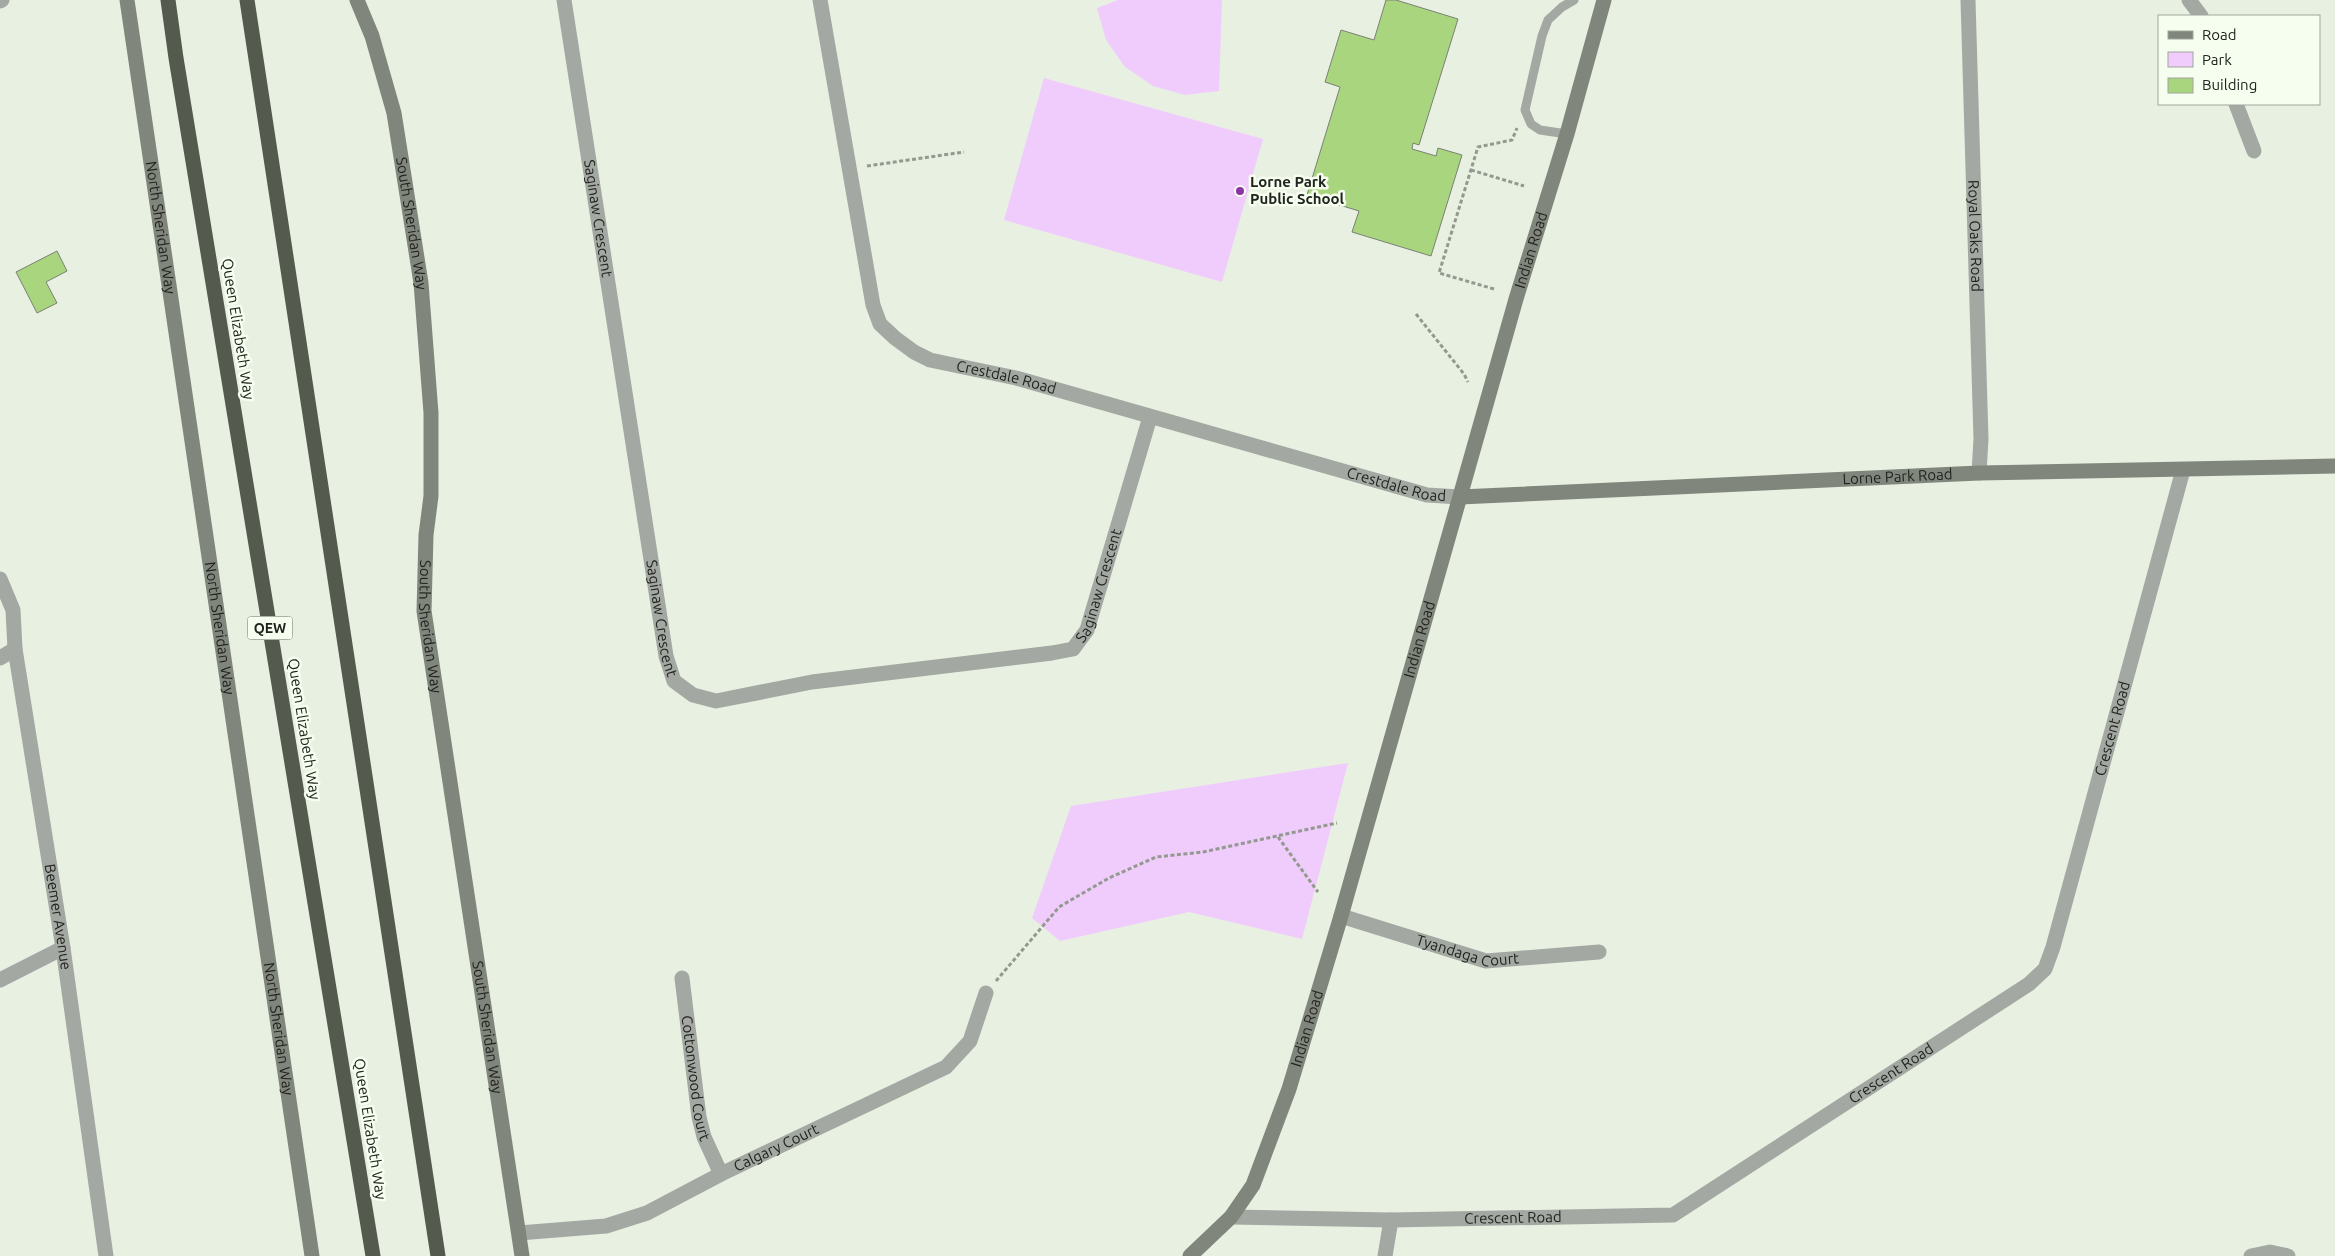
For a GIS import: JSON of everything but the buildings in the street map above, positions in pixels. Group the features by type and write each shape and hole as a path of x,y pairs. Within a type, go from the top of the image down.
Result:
{"highway":[{"name":"Queen Elizabeth Way","path":"168,0 373,1256"},
{"path":"247,0 438,1256"}],"street":[{"name":"North Sheridan Way","path":"127,0 312,1256"},
{"name":"South Sheridan Way","path":"357,0 372,36 394,113 421,283 431,413 431,496 426,535 424,611 522,1256"},
{"name":"Saginaw Crescent","path":"564,0 666,656 674,681 693,695 716,701 812,682 1073,649 1087,630 1150,417"},
{"name":"Crestdale Road","path":"820,0 873,305 880,324 895,338 914,352 930,360 1016,378 1427,496 1460,497"},
{"name":"Indian Road","path":"1190,1256 1231,1217 1253,1185 1285,1098 1341,916 1516,299 1567,134 1604,0"},
{"name":"Royal Oaks Road","path":"1968,0 1981,439 1979,473"},
{"path":"2189,0 2200,15"},
{"path":"2236,105 2254,151"},
{"name":"Lorne Park Road","path":"1460,497 1979,473 2335,466"},
{"name":"Crescent Road","path":"1231,1217 1391,1220 1673,1215 2030,984 2045,969 2053,947 2183,470"},
{"name":"Beemer Avenue","path":"0,579 12,610 16,649 62,948 105,1255"},
{"path":"0,658 16,649"},
{"name":"Tyandaga Court","path":"1341,916 1486,961 1600,952"},
{"path":"0,980 62,948"},
{"name":"Cottonwood Court","path":"682,978 699,1117 704,1137 721,1174"},
{"name":"Calgary Court","path":"519,1233 606,1226 647,1213 721,1174 946,1067 970,1041 986,993"},
{"path":"1385,1256 1391,1220"},
{"path":"2251,1256 2270,1252 2288,1256"}],"lane":[{"path":"1567,134 1540,130 1531,124 1525,110 1542,36 1548,20 1562,7 1574,0"}],"path":[{"path":"1494,289 1439,273 1478,147 1512,140 1525,110"},
{"path":"849,169 964,152"},
{"path":"1471,170 1524,186"},
{"path":"1416,314 1464,374 1468,382"},
{"path":"986,993 1059,907 1109,878 1156,858 1203,852 1278,837 1337,822"},
{"path":"1278,837 1318,892"}],"green space":[{"path":"1118,0 1222,0 1219,91 1185,95 1153,86 1125,67 1106,40 1097,8"},
{"path":"1044,78 1263,139 1222,282 1004,220"},
{"path":"1348,763 1302,939 1189,912 1060,941 1032,918 1071,806"}],"place":[{"name":"Lorne Park Public School","path":"1240,191"}]}
